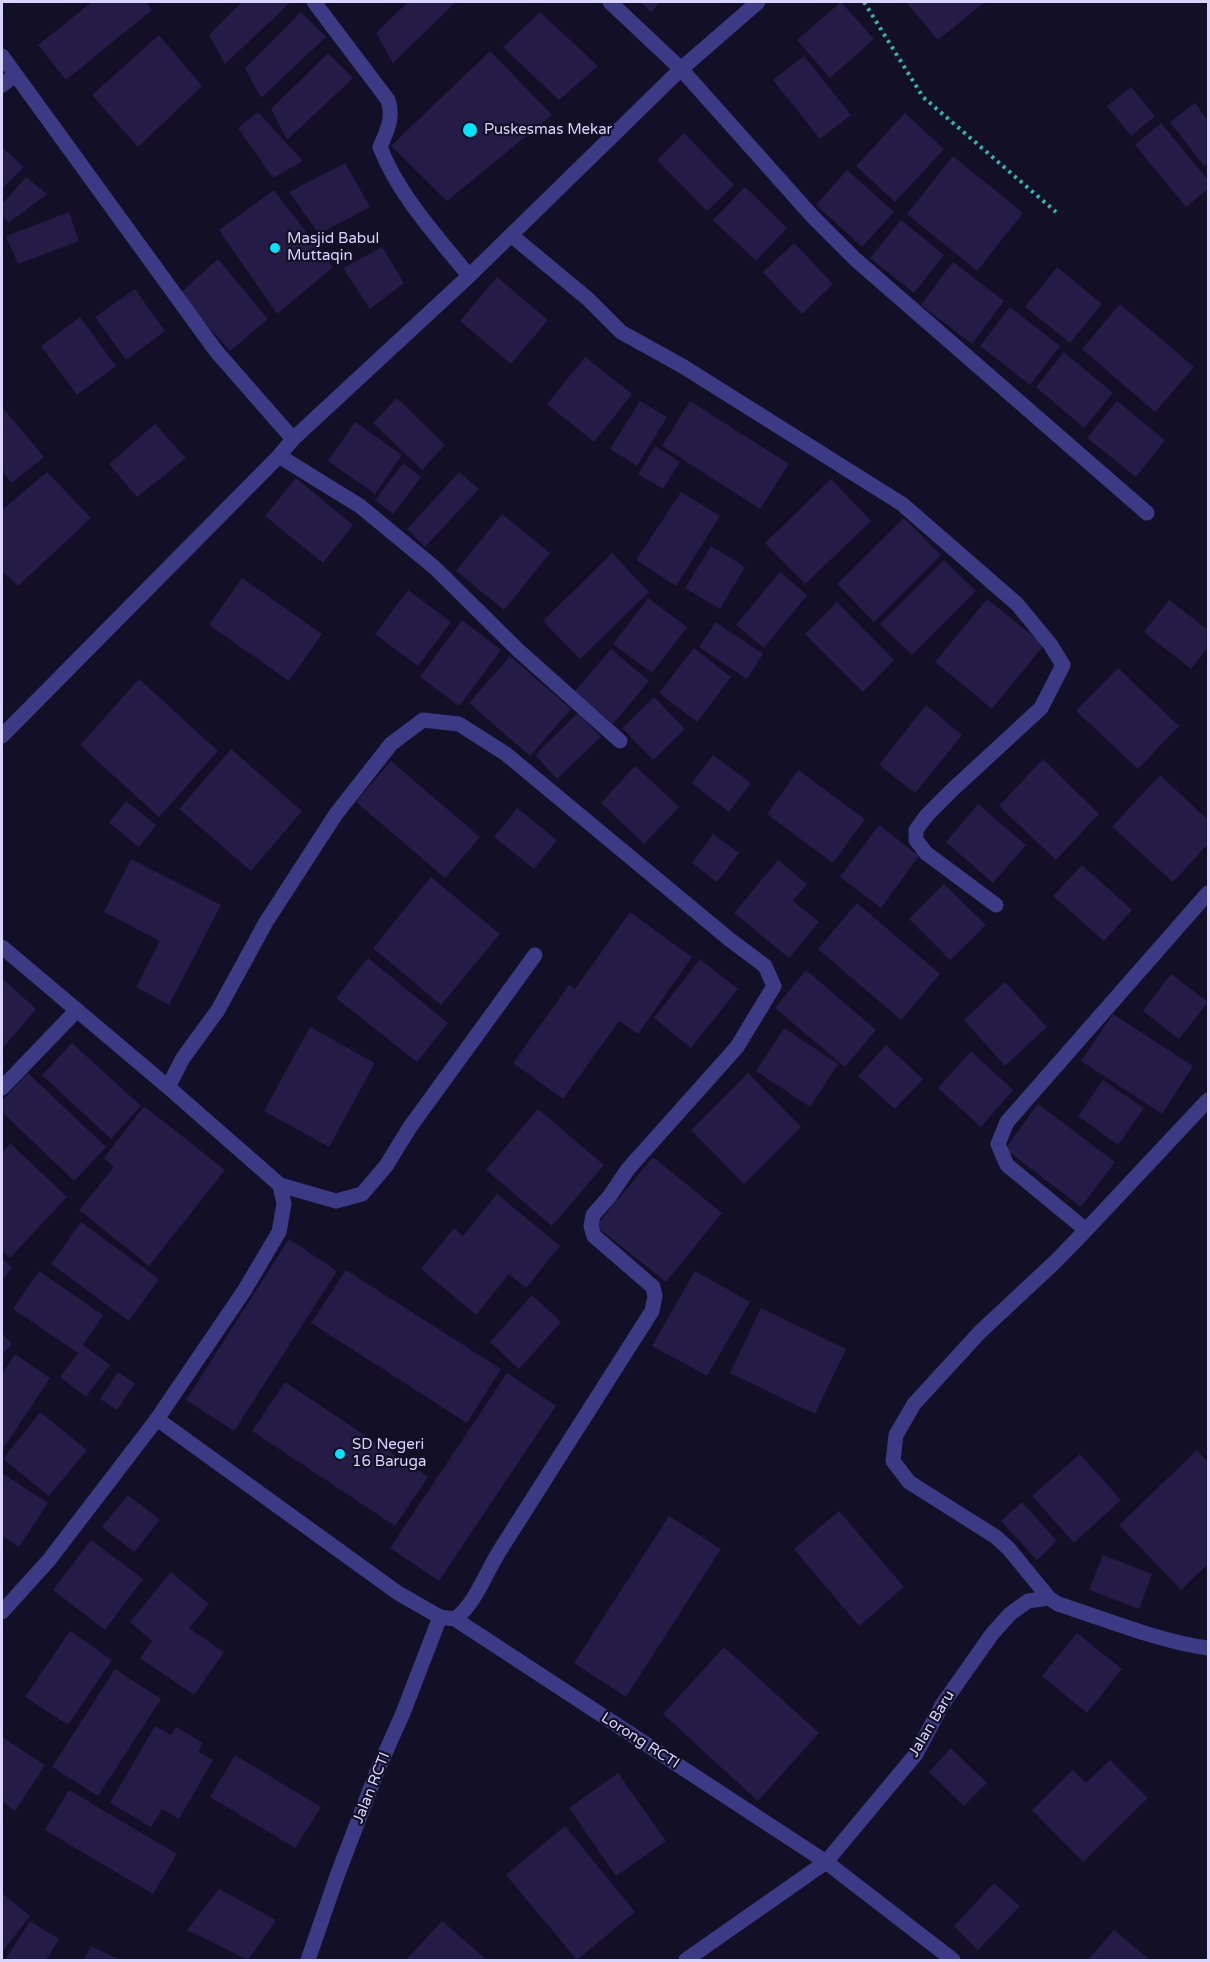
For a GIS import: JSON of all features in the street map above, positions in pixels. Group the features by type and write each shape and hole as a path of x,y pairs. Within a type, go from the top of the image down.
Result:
{"street":[{"path":"314,2 388,100 391,110 390,123 380,147 389,169 414,207 469,276"},
{"path":"610,2 681,69 813,217 855,259 1147,513"},
{"path":"2,735 279,456 293,439 469,276 681,69 758,2"},
{"path":"2,56 216,351 293,439"},
{"path":"2,85 15,75"},
{"path":"511,235 588,299 621,332 684,368 902,504 1017,604 1050,644 1063,666 1041,708 951,791 927,815 916,830 916,840 926,853 996,905"},
{"path":"279,456 360,506 435,568 518,650 620,741"},
{"name":"Jalan RCTI","path":"168,1087 183,1058 218,1010 266,922 336,814 391,744 423,720 459,724 506,754 729,939 765,966 774,986 737,1047 628,1169 609,1197 593,1215 591,1226 594,1236 654,1287 656,1296 652,1311 496,1555 471,1601 462,1614 448,1618 403,1713 370,1791 308,1960"},
{"path":"1086,1230 1007,1165 998,1144 1007,1122 1209,893"},
{"path":"2,947 280,1185 336,1201 362,1194 386,1166 410,1127 535,955"},
{"path":"2,1088 77,1010"},
{"path":"1209,1100 1056,1261 980,1332 914,1404 896,1435 893,1461 909,1482 996,1537 1009,1549 1049,1598 1058,1604 1191,1646 1209,1648"},
{"path":"2,1612 49,1560 158,1419 244,1291 279,1232 284,1204 280,1185"},
{"name":"Lorong RCTI","path":"158,1419 398,1593 448,1618 826,1862 953,1960"},
{"name":"Jalan Baru","path":"686,1960 826,1862 916,1754 942,1705 992,1634 1010,1614 1028,1601 1049,1598"}],"path":[{"path":"864,2 923,97 1056,212"}],"building":[{"path":"92,2 146,2 152,10 66,80 38,45"},
{"path":"242,2 291,2 225,64 209,35"},
{"path":"408,2 456,2 393,63 376,33"},
{"path":"640,2 660,2 651,12"},
{"path":"841,2 874,39 830,78 797,40"},
{"path":"906,2 985,2 938,40"},
{"path":"301,12 326,37 261,98 245,68"},
{"path":"540,12 598,66 559,100 503,47"},
{"path":"159,35 202,86 138,147 92,95"},
{"name":"Puskesmas Mekar","path":"490,51 552,115 447,201 391,146"},
{"path":"328,53 353,78 287,140 271,109"},
{"path":"804,56 851,115 820,139 773,80"},
{"path":"1131,87 1155,116 1131,136 1107,106"},
{"path":"1195,103 1208,121 1208,162 1204,166 1170,122"},
{"path":"258,112 303,161 273,178 238,128"},
{"path":"905,113 944,149 895,202 856,166"},
{"path":"1161,123 1208,180 1208,189 1186,207 1135,145"},
{"path":"684,133 734,185 707,211 657,160"},
{"path":"2,147 24,167 2,189"},
{"path":"953,156 1023,213 977,271 907,214"},
{"path":"345,163 370,207 319,234 289,192"},
{"path":"847,170 894,212 862,247 816,205"},
{"path":"26,177 47,194 9,223 2,215 2,204"},
{"path":"745,187 787,228 756,261 713,220"},
{"name":"Masjid Babul Muttaqin","path":"274,190 333,267 277,314 219,230"},
{"path":"69,212 79,241 18,264 6,236"},
{"path":"901,220 944,255 914,293 870,258"},
{"path":"794,243 833,284 802,314 763,272"},
{"path":"382,247 404,283 370,309 343,268"},
{"path":"218,259 268,319 230,351 179,294"},
{"path":"953,262 1004,301 972,344 921,305"},
{"path":"1057,267 1102,304 1070,343 1025,307"},
{"path":"497,277 548,320 511,364 460,321"},
{"path":"135,289 165,331 126,360 95,317"},
{"path":"1120,304 1194,367 1155,412 1082,349"},
{"path":"1010,307 1060,346 1030,385 980,346"},
{"path":"80,317 116,366 77,395 41,346"},
{"path":"1064,352 1113,393 1084,428 1036,387"},
{"path":"585,357 632,394 594,442 547,404"},
{"path":"397,398 445,445 422,470 373,423"},
{"path":"640,401 667,417 637,466 610,449"},
{"path":"690,401 789,464 760,509 662,446"},
{"path":"1117,401 1165,440 1136,477 1087,438"},
{"path":"2,407 44,457 12,483 2,471"},
{"path":"355,422 402,455 375,494 328,461"},
{"path":"155,424 186,458 137,497 109,464"},
{"path":"655,446 680,462 663,489 638,474"},
{"path":"403,463 421,477 393,514 375,500"},
{"path":"47,472 91,518 18,586 2,571 2,510"},
{"path":"459,472 479,489 425,547 407,529"},
{"path":"296,478 353,525 323,563 265,516"},
{"path":"831,479 871,521 805,584 765,543"},
{"path":"681,492 720,516 676,586 636,560"},
{"path":"502,514 550,553 504,610 456,571"},
{"path":"904,518 941,555 874,622 837,584"},
{"path":"711,546 745,567 720,609 685,588"},
{"path":"612,553 649,592 580,659 543,621"},
{"path":"944,560 976,591 912,655 880,624"},
{"path":"780,572 807,595 764,648 736,625"},
{"path":"242,578 322,634 289,681 209,625"},
{"path":"408,590 451,622 418,666 375,634"},
{"path":"648,598 687,627 652,673 613,644"},
{"path":"987,599 1044,645 992,709 935,662"},
{"path":"1169,600 1208,630 1208,647 1191,669 1144,632"},
{"path":"837,602 894,660 863,692 805,634"},
{"path":"462,620 501,650 459,706 420,677"},
{"path":"716,622 763,654 747,679 699,647"},
{"path":"694,648 731,677 697,722 659,693"},
{"path":"611,649 649,681 613,724 575,691"},
{"path":"510,656 571,709 530,756 469,703"},
{"path":"1118,668 1179,726 1138,769 1076,711"},
{"path":"139,679 218,751 159,817 80,745"},
{"path":"654,697 685,729 653,760 622,728"},
{"path":"926,705 962,735 915,793 879,765"},
{"path":"578,713 601,737 557,779 535,755"},
{"path":"231,749 302,811 251,871 179,809"},
{"path":"713,755 751,783 729,812 692,783"},
{"path":"1043,759 1099,814 1056,860 999,806"},
{"path":"391,761 480,837 445,878 356,802"},
{"path":"635,766 679,807 644,844 601,803"},
{"path":"798,770 865,819 833,863 767,814"},
{"path":"1160,775 1208,820 1208,844 1173,882 1112,827"},
{"path":"126,801 156,825 139,847 109,823"},
{"path":"978,804 1026,845 993,883 946,842"},
{"path":"517,808 557,840 534,869 494,837"},
{"path":"879,825 919,856 881,908 840,877"},
{"path":"713,834 739,853 717,882 692,863"},
{"path":"131,859 221,905 169,1005 136,987 160,941 104,912"},
{"path":"778,860 807,884 793,901 819,922 789,958 734,913"},
{"path":"1082,865 1132,910 1104,941 1053,896"},
{"path":"431,877 500,934 441,1005 373,948"},
{"path":"944,884 986,925 950,960 909,919"},
{"path":"857,903 940,974 901,1020 818,949"},
{"path":"630,912 692,957 638,1034 619,1021 563,1099 513,1063 569,985 575,989"},
{"path":"368,958 448,1023 417,1062 336,998"},
{"path":"700,959 738,989 691,1048 654,1018"},
{"path":"806,970 876,1030 845,1067 775,1008"},
{"path":"1171,974 1208,1002 1179,1039 1143,1011"},
{"path":"2,978 36,1009 2,1049"},
{"path":"1005,982 1047,1027 1005,1066 964,1020"},
{"path":"1113,1014 1193,1066 1162,1114 1081,1061"},
{"path":"310,1027 375,1063 329,1147 264,1111"},
{"path":"784,1028 838,1064 810,1107 756,1071"},
{"path":"72,1043 141,1106 111,1139 42,1075"},
{"path":"886,1045 923,1079 895,1109 858,1076"},
{"path":"971,1051 1013,1090 981,1127 938,1088"},
{"path":"28,1073 106,1147 74,1181 2,1112 2,1101"},
{"path":"748,1073 801,1127 744,1184 691,1130"},
{"path":"1103,1080 1144,1108 1118,1145 1078,1116"},
{"path":"1038,1104 1115,1162 1081,1207 1005,1149"},
{"path":"144,1106 225,1170 149,1266 79,1210 114,1167 104,1158"},
{"path":"538,1109 604,1165 552,1226 486,1170"},
{"path":"10,1143 67,1197 10,1258 2,1250 2,1153"},
{"path":"653,1157 722,1213 666,1282 596,1226"},
{"path":"497,1194 560,1246 526,1288 509,1274 476,1315 421,1269 454,1228 463,1236"},
{"path":"81,1222 159,1279 129,1321 51,1264"},
{"path":"289,1239 337,1271 234,1431 186,1400"},
{"path":"2,1258 12,1268 2,1280"},
{"path":"346,1270 501,1369 467,1423 311,1323"},
{"path":"39,1271 103,1315 83,1345 110,1365 86,1397 60,1377 78,1353 13,1309"},
{"path":"695,1271 750,1302 707,1376 652,1346"},
{"path":"532,1295 561,1322 519,1369 490,1342"},
{"path":"761,1308 846,1349 815,1414 730,1373"},
{"path":"2,1333 12,1344 2,1355"},
{"path":"15,1354 50,1378 2,1450 2,1374"},
{"path":"118,1372 135,1383 117,1410 100,1399"},
{"path":"507,1373 556,1406 439,1581 390,1548"},
{"name":"SD Negeri 16 Baruga","path":"285,1382 428,1477 395,1526 252,1431"},
{"path":"40,1412 87,1450 49,1496 3,1459"},
{"path":"1197,1450 1208,1462 1208,1564 1181,1590 1119,1525"},
{"path":"1080,1454 1121,1500 1074,1543 1032,1496"},
{"path":"2,1473 48,1503 19,1547 2,1536"},
{"path":"128,1495 160,1520 134,1552 102,1527"},
{"path":"1022,1502 1057,1541 1037,1560 1001,1521"},
{"path":"839,1511 904,1587 859,1626 794,1549"},
{"path":"669,1516 721,1549 626,1697 574,1663"},
{"path":"91,1540 143,1579 105,1630 53,1590"},
{"path":"1103,1555 1152,1574 1139,1609 1089,1590"},
{"path":"171,1572 209,1604 189,1628 224,1652 194,1695 140,1658 152,1641 130,1622"},
{"path":"70,1631 112,1660 68,1725 25,1697"},
{"path":"1077,1633 1122,1669 1087,1713 1042,1676"},
{"path":"724,1647 819,1733 758,1801 663,1714"},
{"path":"115,1669 161,1699 98,1796 52,1767"},
{"path":"155,1726 171,1735 176,1727 203,1743 198,1752 213,1760 179,1819 162,1809 151,1827 110,1803"},
{"path":"2,1737 45,1765 15,1811 2,1801"},
{"path":"951,1748 987,1783 964,1806 929,1772"},
{"path":"235,1755 321,1807 295,1848 210,1797"},
{"path":"1110,1760 1148,1798 1083,1862 1032,1810 1073,1770 1086,1783"},
{"path":"618,1773 666,1841 616,1876 569,1808"},
{"path":"69,1790 177,1854 153,1894 45,1830"},
{"path":"565,1826 635,1912 577,1960 506,1875"},
{"path":"994,1883 1020,1906 978,1950 954,1926"},
{"path":"219,1889 276,1920 248,1960 187,1930"},
{"path":"2,1893 30,1916 2,1952"},
{"path":"30,1921 59,1939 46,1960 5,1960"},
{"path":"442,1921 487,1960 406,1960"},
{"path":"1114,1930 1150,1960 1088,1960"},
{"path":"91,1946 120,1960 84,1960"}],"place":[{"name":"Puskesmas Mekar","path":"470,130"},
{"name":"Masjid Babul Muttaqin","path":"275,248"},
{"name":"SD Negeri 16 Baruga","path":"340,1454"}]}
